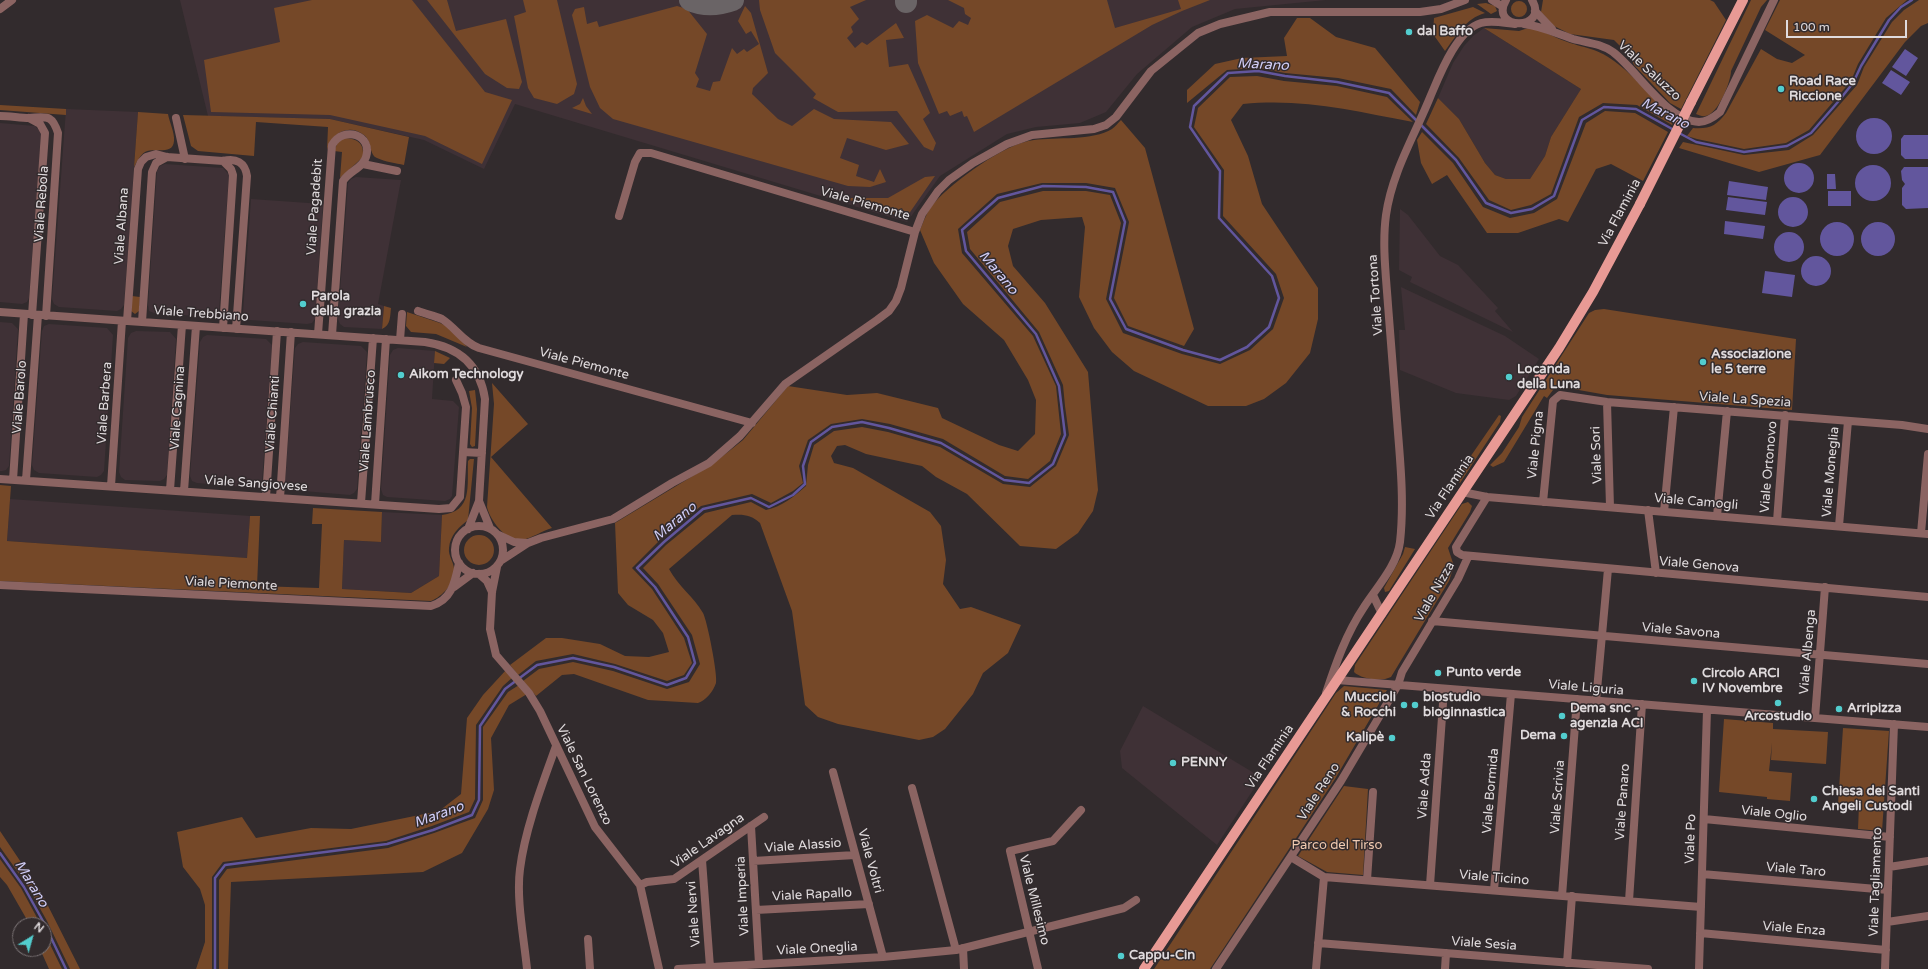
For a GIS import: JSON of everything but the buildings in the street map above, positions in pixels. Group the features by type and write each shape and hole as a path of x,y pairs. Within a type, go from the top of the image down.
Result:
{"main road":[{"name":"Via Flaminia","path":"1144,969 1559,348 1593,292 1640,204 1743,0"}],"street":[{"path":"0,9 12,0"},
{"name":"Viale Piemonte","path":"502,560 528,543 554,533 613,519 672,482 709,463 752,423 785,384 889,311 896,301 901,288 922,214 938,191 973,163 1007,144 1032,135 1094,129 1106,125 1116,117 1151,71 1198,33 1220,24 1270,12 1420,12 1441,9 1465,0"},
{"path":"1492,0 1504,6 1507,19 1515,24"},
{"name":"Viale Saluzzo","path":"1515,24 1536,25 1574,39 1601,45 1612,52 1670,109 1688,119 1699,122 1711,119 1720,112 1774,0"},
{"path":"1524,24 1531,19 1535,4"},
{"name":"Viale Saluzzo","path":"1535,4 1554,31"},
{"name":"Viale Tortona","path":"1490,21 1504,6"},
{"name":"Viale Tortona","path":"1324,700 1340,652 1364,607 1394,560 1400,545 1402,519 1400,456 1385,258 1386,217 1391,187 1436,84 1456,45 1470,28 1479,24 1490,21 1515,24"},
{"name":"Viale Rebola","path":"0,116 29,118 45,116 55,122 58,133 35,315"},
{"name":"Viale Rebola","path":"29,118 40,124 44,133 35,315"},
{"path":"176,118 185,159"},
{"name":"Viale Pagadebit","path":"318,334 331,150 335,140 345,134 350,134 361,138 365,142 367,153 363,164 347,175 343,181 332,335"},
{"name":"Viale Piemonte","path":"619,216 635,162 640,153 651,153 916,232"},
{"name":"Viale Albana","path":"125,321 138,169 141,162 146,157 156,154 166,157 185,159 223,161 232,159 241,163 246,168 247,176 236,329"},
{"name":"Viale Albana","path":"142,322 152,172 156,164 166,157"},
{"path":"223,161 231,169 233,175 223,328"},
{"path":"363,164 397,171"},
{"name":"Viale Piemonte","path":"418,311 442,319 468,344 479,348 752,423"},
{"name":"Viale Trebbiano","path":"0,312 400,340 439,344 452,349 473,366 482,382 485,399 479,502 468,529"},
{"path":"400,340 402,314"},
{"name":"Viale Barolo","path":"12,480 35,315"},
{"name":"Viale Barolo","path":"26,480 35,315"},
{"name":"Viale Barbera","path":"111,486 125,321"},
{"name":"Viale Cagnina","path":"170,490 182,325"},
{"name":"Viale Cagnina","path":"184,491 196,326"},
{"name":"Viale Chianti","path":"266,497 277,332"},
{"name":"Viale Chianti","path":"280,498 291,332"},
{"name":"Viale Lambrusco","path":"361,504 373,338"},
{"name":"Viale Lambrusco","path":"375,504 386,339"},
{"name":"Viale Sangiovese","path":"0,479 361,504 451,508 460,497 466,408 462,393 456,380"},
{"name":"Viale La Spezia","path":"1560,395 1607,402 1785,415 1902,425 1928,429"},
{"name":"Viale Pigna","path":"1543,502 1553,401 1560,395"},
{"name":"Viale Sori","path":"1607,402 1610,507"},
{"path":"1664,512 1674,407"},
{"path":"1717,516 1727,411"},
{"name":"Viale Ortonovo","path":"1777,521 1785,415"},
{"name":"Viale Moneglia","path":"1839,526 1848,421"},
{"path":"463,452 482,453"},
{"path":"1924,533 1928,454"},
{"name":"Viale Camogli","path":"1462,492 1487,497 1543,502 1924,533"},
{"name":"Viale Nizza","path":"1398,685 1402,672 1458,579 1468,557 1457,552 1456,547 1487,497"},
{"name":"Viale Trebbiano","path":"479,502 490,528"},
{"path":"1648,510 1656,573"},
{"path":"492,592 487,581 476,574 467,571 459,563 456,556 457,540 468,529 483,526 490,528 514,542 528,543"},
{"path":"476,574 492,571 502,560 503,546 498,534"},
{"name":"Viale Genova","path":"1468,557 1928,597"},
{"name":"Viale Piemonte","path":"454,587 459,563"},
{"name":"Viale San Lorenzo","path":"496,568 492,592 490,629 496,654 529,693 595,827 640,885 659,969"},
{"path":"1596,701 1608,569"},
{"name":"Viale Piemonte","path":"0,585 431,606 442,602 454,587 476,574"},
{"name":"Viale Albenga","path":"1815,718 1825,587"},
{"path":"1373,595 1382,614"},
{"name":"Viale Savona","path":"1432,621 1928,664"},
{"name":"Viale Liguria","path":"1337,680 1928,727"},
{"name":"Viale Reno","path":"1216,969 1341,781 1398,685"},
{"name":"Viale Adda","path":"1430,885 1444,689"},
{"name":"Viale Bormida","path":"1494,890 1511,694"},
{"name":"Viale Scrivia","path":"1562,896 1577,699"},
{"name":"Viale Panaro","path":"1628,901 1642,704"},
{"name":"Viale Po","path":"1699,969 1707,710"},
{"name":"Viale Tagliamento","path":"1885,969 1894,724"},
{"path":"527,969 519,885 520,868 526,838 556,746"},
{"name":"Viale Voltri","path":"833,772 883,957"},
{"path":"912,788 960,949 964,969"},
{"path":"1367,880 1373,792"},
{"name":"Viale Millesimo","path":"1038,969 1010,851 1053,841 1081,810"},
{"name":"Viale Lavagna","path":"640,885 647,882 674,879 764,816"},
{"name":"Viale Oglio","path":"1704,819 1890,837"},
{"name":"Viale Imperia","path":"751,826 759,964"},
{"name":"Viale Alassio","path":"753,861 855,855"},
{"name":"Viale Ticino","path":"1291,857 1324,876 1701,907"},
{"name":"Viale Nervi","path":"702,860 710,967"},
{"path":"1889,867 1928,861"},
{"name":"Viale Taro","path":"1702,874 1888,890"},
{"path":"1316,969 1324,876"},
{"path":"1567,963 1572,896"},
{"name":"Viale Oneglia","path":"678,969 883,957 960,949 1124,908 1136,900"},
{"name":"Viale Rapallo","path":"756,910 868,904"},
{"path":"1887,922 1928,916"},
{"name":"Viale Enza","path":"1700,933 1886,950"},
{"path":"588,939 590,969"},
{"name":"Viale Sesia","path":"1318,943 1648,969"},
{"path":"1445,969 1446,953"}],"shaded area":[{"path":"180,0 1326,0 1235,9 1192,27 1137,74 1106,112 1080,123 1036,127 1007,134 940,176 907,222 515,104 484,169 424,140 330,119 208,116"},
{"path":"1484,28 1581,89 1551,137 1545,156 1530,179 1506,179 1495,175 1485,163 1459,119 1438,98 1453,63 1464,46 1473,36"},
{"path":"1905,49 1918,58 1906,76 1892,67"},
{"path":"1891,70 1910,82 1901,95 1882,83"},
{"path":"66,109 138,112 124,305 117,311 59,307 54,304 52,299"},
{"path":"1878,118 1887,123 1891,129 1891,143 1887,149 1878,154 1870,154 1861,149 1857,143 1856,132 1861,123 1867,119"},
{"path":"0,123 35,126 41,132 29,298 27,302 22,304 0,302"},
{"path":"1904,135 1928,135 1928,159 1905,159 1901,155 1901,139"},
{"path":"1799,163 1805,164 1813,172 1813,184 1805,192 1799,193 1793,192 1785,184 1784,178 1785,172 1793,164"},
{"path":"165,164 223,168 229,175 219,311 217,315 212,317 154,313 149,311 148,305 157,171 160,166"},
{"path":"1877,165 1886,170 1890,176 1890,190 1886,196 1877,201 1869,201 1860,196 1856,190 1855,179 1860,170 1866,166"},
{"path":"1904,167 1928,167 1928,208 1906,209 1902,205 1902,188 1905,184 1902,180 1901,171"},
{"path":"1827,174 1835,174 1836,189 1827,189"},
{"path":"356,177 401,180 378,304 384,306 382,329 344,327 340,324 338,319 348,183 351,179"},
{"path":"1729,181 1768,187 1766,200 1727,195"},
{"path":"1828,191 1851,191 1851,206 1828,206"},
{"path":"1728,197 1767,202 1765,215 1726,210"},
{"path":"1793,197 1799,198 1807,206 1807,218 1799,226 1793,227 1787,226 1779,218 1778,212 1779,206 1787,198"},
{"path":"251,199 323,204 315,319 312,323 307,324 250,320 245,318 243,312"},
{"path":"1400,209 1408,215 1440,256 1458,265 1498,308 1495,311 1513,332 1410,282 1412,277 1399,270"},
{"path":"1725,221 1765,226 1763,239 1724,234"},
{"path":"1837,222 1849,227 1854,239 1849,251 1837,256 1825,251 1820,239 1825,227"},
{"path":"1878,222 1890,227 1895,239 1890,251 1878,256 1866,251 1861,239 1866,227"},
{"path":"1789,232 1795,233 1803,241 1803,253 1795,261 1789,262 1783,261 1775,253 1774,247 1775,241 1783,233"},
{"path":"1816,256 1822,257 1830,265 1830,277 1822,285 1816,286 1810,285 1802,277 1801,271 1802,265 1810,257"},
{"path":"1765,271 1795,275 1792,297 1762,293"},
{"path":"1401,287 1505,336 1539,359 1516,396 1509,400 1456,393 1400,370 1399,330 1405,330"},
{"path":"0,322 12,323 18,329 9,466 6,470 2,471 0,471"},
{"path":"49,324 107,328 113,335 104,471 97,477 39,473 34,470 32,465 42,331 44,326"},
{"path":"136,331 170,332 176,339 167,475 160,481 125,480 121,477 119,472 128,338 131,333"},
{"path":"207,335 266,339 272,345 262,482 255,488 197,483 192,481 190,476 200,342 203,337"},
{"path":"303,342 361,346 367,352 357,489 350,495 292,490 287,488 285,482 295,348 298,344"},
{"path":"398,348 435,351 432,399 453,401 459,407 452,496 450,499 445,501 387,497 383,495 381,489 390,355 393,350"},
{"path":"10,499 250,516 247,558 7,541"},
{"path":"382,512 442,515 439,576 411,593 342,589 344,540 381,542"},
{"path":"1143,706 1254,773 1255,787 1217,845 1122,768 1120,751"}],"green space":[{"path":"312,0 412,0 485,92 512,100 482,164 425,136 330,115 211,112 204,60 280,42 274,8"},
{"path":"427,0 447,0 456,31 506,19 522,82 519,89 507,88 485,74"},
{"path":"523,0 557,0 577,84 574,94 557,104 534,98 528,88 514,16 526,12"},
{"path":"759,0 866,0 850,7 859,19 851,27 853,32 847,38 855,48 862,42 867,45 896,23 904,38 886,40 889,67 908,64 930,113 923,119 936,143 933,151 924,147 897,111 838,112 813,98 816,94 775,53 760,10"},
{"path":"948,0 1107,0 1115,28 1181,9 1178,0 1210,0 1152,25 974,132 967,116 964,117 962,111 950,116 947,111 939,114 918,63 915,21 927,15 953,28 959,21 968,25 971,18 965,14 964,8"},
{"path":"1543,0 1710,0 1714,2 1726,20 1681,109 1670,103 1634,65 1631,57 1614,40 1570,34 1554,26 1541,12"},
{"path":"1751,0 1767,0 1761,7 1731,71 1729,82 1723,97 1715,110 1710,114 1703,116 1696,114"},
{"path":"1780,0 1907,0 1886,18 1858,64 1851,81 1809,130 1786,143 1744,149 1687,136 1693,128 1704,128 1716,124 1726,113 1761,49 1777,59 1792,63 1805,55 1765,30"},
{"path":"1919,0 1928,0 1928,23 1921,26 1905,42 1820,155 1759,172 1679,148 1683,142 1744,155 1789,150 1813,135 1857,85 1864,67 1892,22 1904,10"},
{"path":"1519,1 1526,6 1527,9 1522,16 1519,17 1512,12 1511,9 1516,2"},
{"path":"1486,3 1495,6 1497,11 1491,14 1477,4"},
{"path":"677,6 687,9 707,34 695,73 699,79 696,87 710,91 713,82 720,81 732,48 737,54 744,49 747,52 759,44 751,31 746,34 738,21 745,6 751,13 768,73 753,88 752,94 778,119 792,126 814,109 834,119 891,122 909,144 886,150 847,138 840,158 859,165 856,176 874,182 880,169 886,182 870,187 848,186 613,119 600,108 590,87 572,15 575,9 584,7 587,24 597,21 599,27"},
{"path":"1473,7 1485,13 1467,23 1445,51 1433,34 1434,18"},
{"path":"1297,18 1310,18 1336,37 1375,48 1420,102 1416,115 1391,89 1338,78 1285,73 1258,68 1227,70 1187,103 1187,90 1215,64 1242,58 1287,56 1284,38"},
{"path":"1531,27 1562,40 1597,51 1611,58 1626,70 1668,112 1676,118 1672,125 1637,105 1603,103 1579,117 1551,194 1531,205 1511,210 1489,200 1459,158 1426,124 1438,98 1459,119 1485,163 1495,175 1506,179 1530,179 1545,156 1551,137 1581,89 1484,28 1519,31"},
{"path":"1257,76 1284,81 1337,86 1387,97 1413,122 1349,110 1308,104 1287,103 1243,104 1231,120 1248,156 1262,204 1318,288 1318,319 1310,353 1286,383 1264,399 1246,406 1208,406 1134,371 1112,352 1094,328 1079,297 1085,227 1082,217 1041,220 1013,229 1008,246 1013,266 1045,303 1088,372 1098,490 1093,511 1078,533 1056,549 1020,546 967,494 936,477 922,466 866,454 845,445 837,446 831,456 834,463 853,468 930,512 941,526 946,560 943,584 960,609 971,607 1021,625 1008,653 983,673 973,694 945,729 933,737 919,740 838,724 818,717 805,705 792,611 760,523 754,518 744,515 732,515 669,569 699,607 705,618 714,659 716,683 704,700 698,703 648,700 574,674 562,675 536,696 523,681 539,669 573,662 613,671 667,689 689,682 700,664 692,635 658,584 643,568 666,545 705,513 751,502 766,510 772,509 792,497 806,486 808,465 814,445 834,431 862,427 888,432 940,447 1003,484 1030,487 1056,466 1069,435 1063,385 1039,332 970,249 967,232 1000,202 1043,191 1086,191 1110,195 1121,223 1106,299 1123,333 1182,354 1220,364 1250,350 1273,329 1284,298 1276,274 1223,216 1224,170 1194,127 1198,108 1230,77"},
{"path":"583,98 586,106 592,114 572,108 580,104"},
{"path":"0,105 66,109 66,115 0,110"},
{"path":"1605,111 1635,113 1668,132 1643,181 1611,164 1596,169 1568,222 1559,219 1518,233 1487,233 1447,175 1432,184 1421,163 1417,140 1422,132 1453,163 1483,207 1510,218 1534,213 1557,199 1586,123"},
{"path":"138,112 168,114 174,134 174,141 173,146 167,150 149,151 143,153 134,167"},
{"path":"183,115 330,119 409,137 404,165 383,160 374,156 367,138 364,135 352,130 341,132 332,139 327,150 328,127 256,122 254,156 198,151 191,146"},
{"path":"1121,120 1145,148 1194,329 1184,346 1128,326 1114,298 1129,222 1115,188 1086,183 1042,183 997,194 958,229 962,253 1033,336 1056,386 1061,434 1050,461 1028,479 1005,476 943,439 890,424 862,419 831,424 808,440 799,466 803,483 793,491 771,503 752,494 701,506 661,539 632,568 652,589 684,638 692,663 684,675 667,681 615,664 573,654 536,661 518,675 510,665 546,638 562,638 600,644 625,656 649,657 669,652 663,633 653,620 628,605 618,593 615,523 711,465 728,452 743,440 788,386 847,395 877,393 938,408 942,418 999,445 1018,451 1035,434 1036,400 1028,380 1004,340 963,304 934,263 920,230 929,209 943,194 967,174 995,155 1022,143 1034,140 1085,137 1104,133 1116,126"},
{"path":"345,138 360,143 363,149 363,157 340,178 342,152 334,151 338,142"},
{"path":"935,176 906,218 843,198 888,198 925,177"},
{"path":"132,296 140,297 139,311 135,314 131,311"},
{"path":"384,306 391,308 389,323 382,329"},
{"path":"1604,309 1796,339 1792,410 1607,395 1556,386 1547,398 1544,396 1504,462 1493,467 1490,465 1502,453 1519,427 1522,417 1589,313 1595,310"},
{"path":"407,312 450,328 467,347 436,334 411,332 406,326"},
{"path":"435,351 450,358 444,364 434,363"},
{"path":"492,383 528,424 491,457 552,528 522,540 510,538 505,534 491,518 487,507 494,404"},
{"path":"475,390 477,409 475,446 472,447 470,444 472,408 469,391"},
{"path":"1499,415 1501,416 1500,422 1460,483 1455,479"},
{"path":"470,459 474,459 468,520 453,535 449,548 449,554 454,566 453,579 440,596 431,601 0,581 0,485 11,486 7,541 247,558 250,516 260,516 257,586 319,588 322,524 312,524 313,508 382,512 381,542 344,540 342,589 411,593 439,576 442,515 452,513 464,503 468,488 468,461"},
{"path":"1468,502 1472,506 1470,512 1448,548 1454,566 1449,581 1391,677 1387,679 1377,679 1366,678 1357,674 1354,672 1355,665 1462,504"},
{"path":"479,535 490,539 494,550 490,561 479,565 468,561 464,550 468,539"},
{"path":"1405,547 1415,549 1389,591 1385,592 1384,588 1403,554"},
{"path":"506,670 513,677 503,686 476,725 475,799 469,812 386,841 223,862 212,877 212,969 196,969 205,942 205,905 200,889 183,867 177,832 242,817 256,838 311,828 351,829 439,811 461,794 467,718 483,695"},
{"path":"519,685 527,694 509,705 491,738 494,790 488,809 462,853 423,872 231,882 228,969 219,969 219,880 227,869 388,848 475,818 483,800 483,727 508,692"},
{"path":"1344,686 1387,690 1335,779 1210,969 1154,969 1336,693"},
{"path":"1724,719 1773,723 1773,729 1828,732 1826,764 1771,760 1772,743 1769,771 1792,773 1790,801 1719,792"},
{"path":"1843,728 1889,731 1882,831 1858,829 1859,805 1838,804"},
{"name":"Parco del Tirso","path":"1344,786 1368,789 1363,875 1327,872 1298,856"},
{"path":"0,831 41,892 80,969 70,969 52,931 52,917 45,917 27,885 0,847"},
{"path":"0,859 21,888 37,917 25,917 7,885 0,877"},
{"path":"52,948 62,969 49,969 44,957 52,957"}],"waterway":[{"name":"Marano","path":"1679,133 1696,142 1744,152 1787,146 1811,133 1853,83 1861,66 1889,20 1901,7 1912,0"},
{"name":"Marano","path":"215,969 215,878 225,865 387,844 433,830 472,815 479,800 480,726 505,689 537,665 573,658 614,667 667,685 686,678 695,663 688,637 655,587 637,568 664,542 703,509 751,498 769,507 793,495 805,484 803,466 811,442 832,427 862,422 941,443 1004,480 1029,483 1053,464 1065,435 1059,386 1036,334 966,251 962,230 998,198 1043,186 1086,187 1113,192 1125,222 1110,299 1126,329 1183,350 1220,360 1247,347 1269,327 1279,298 1272,276 1219,218 1220,171 1190,127 1194,106 1228,73 1258,71 1285,76 1337,82 1389,93 1456,160 1486,203 1511,213 1532,209 1554,196 1582,120 1604,107 1636,109 1674,130"},
{"name":"Marano","path":"0,853 24,887 44,923 66,969"}],"taxiway":[{"path":"690,0 711,4 733,0"}],"place":[{"name":"dal Baffo","path":"1409,32"},
{"name":"Road Race Riccione","path":"1781,89"},
{"name":"Parola della grazia","path":"303,304"},
{"name":"Associazione le 5 terre","path":"1703,362"},
{"name":"Aikom Technology","path":"401,375"},
{"name":"Locanda della Luna","path":"1509,377"},
{"name":"Punto verde","path":"1438,673"},
{"name":"Circolo ARCI IV Novembre","path":"1694,681"},
{"name":"Arcostudio","path":"1778,703"},
{"name":"Muccioli & Rocchi","path":"1404,705"},
{"name":"biostudio bioginnastica","path":"1415,705"},
{"name":"Arripizza","path":"1839,709"},
{"name":"Dema snc - agenzia ACI","path":"1562,716"},
{"name":"Dema","path":"1564,736"},
{"name":"Kalipè","path":"1392,738"},
{"name":"PENNY","path":"1173,763"},
{"name":"Chiesa dei Santi Angeli Custodi","path":"1814,799"},
{"name":"Cappu-Cin","path":"1121,956"}]}
